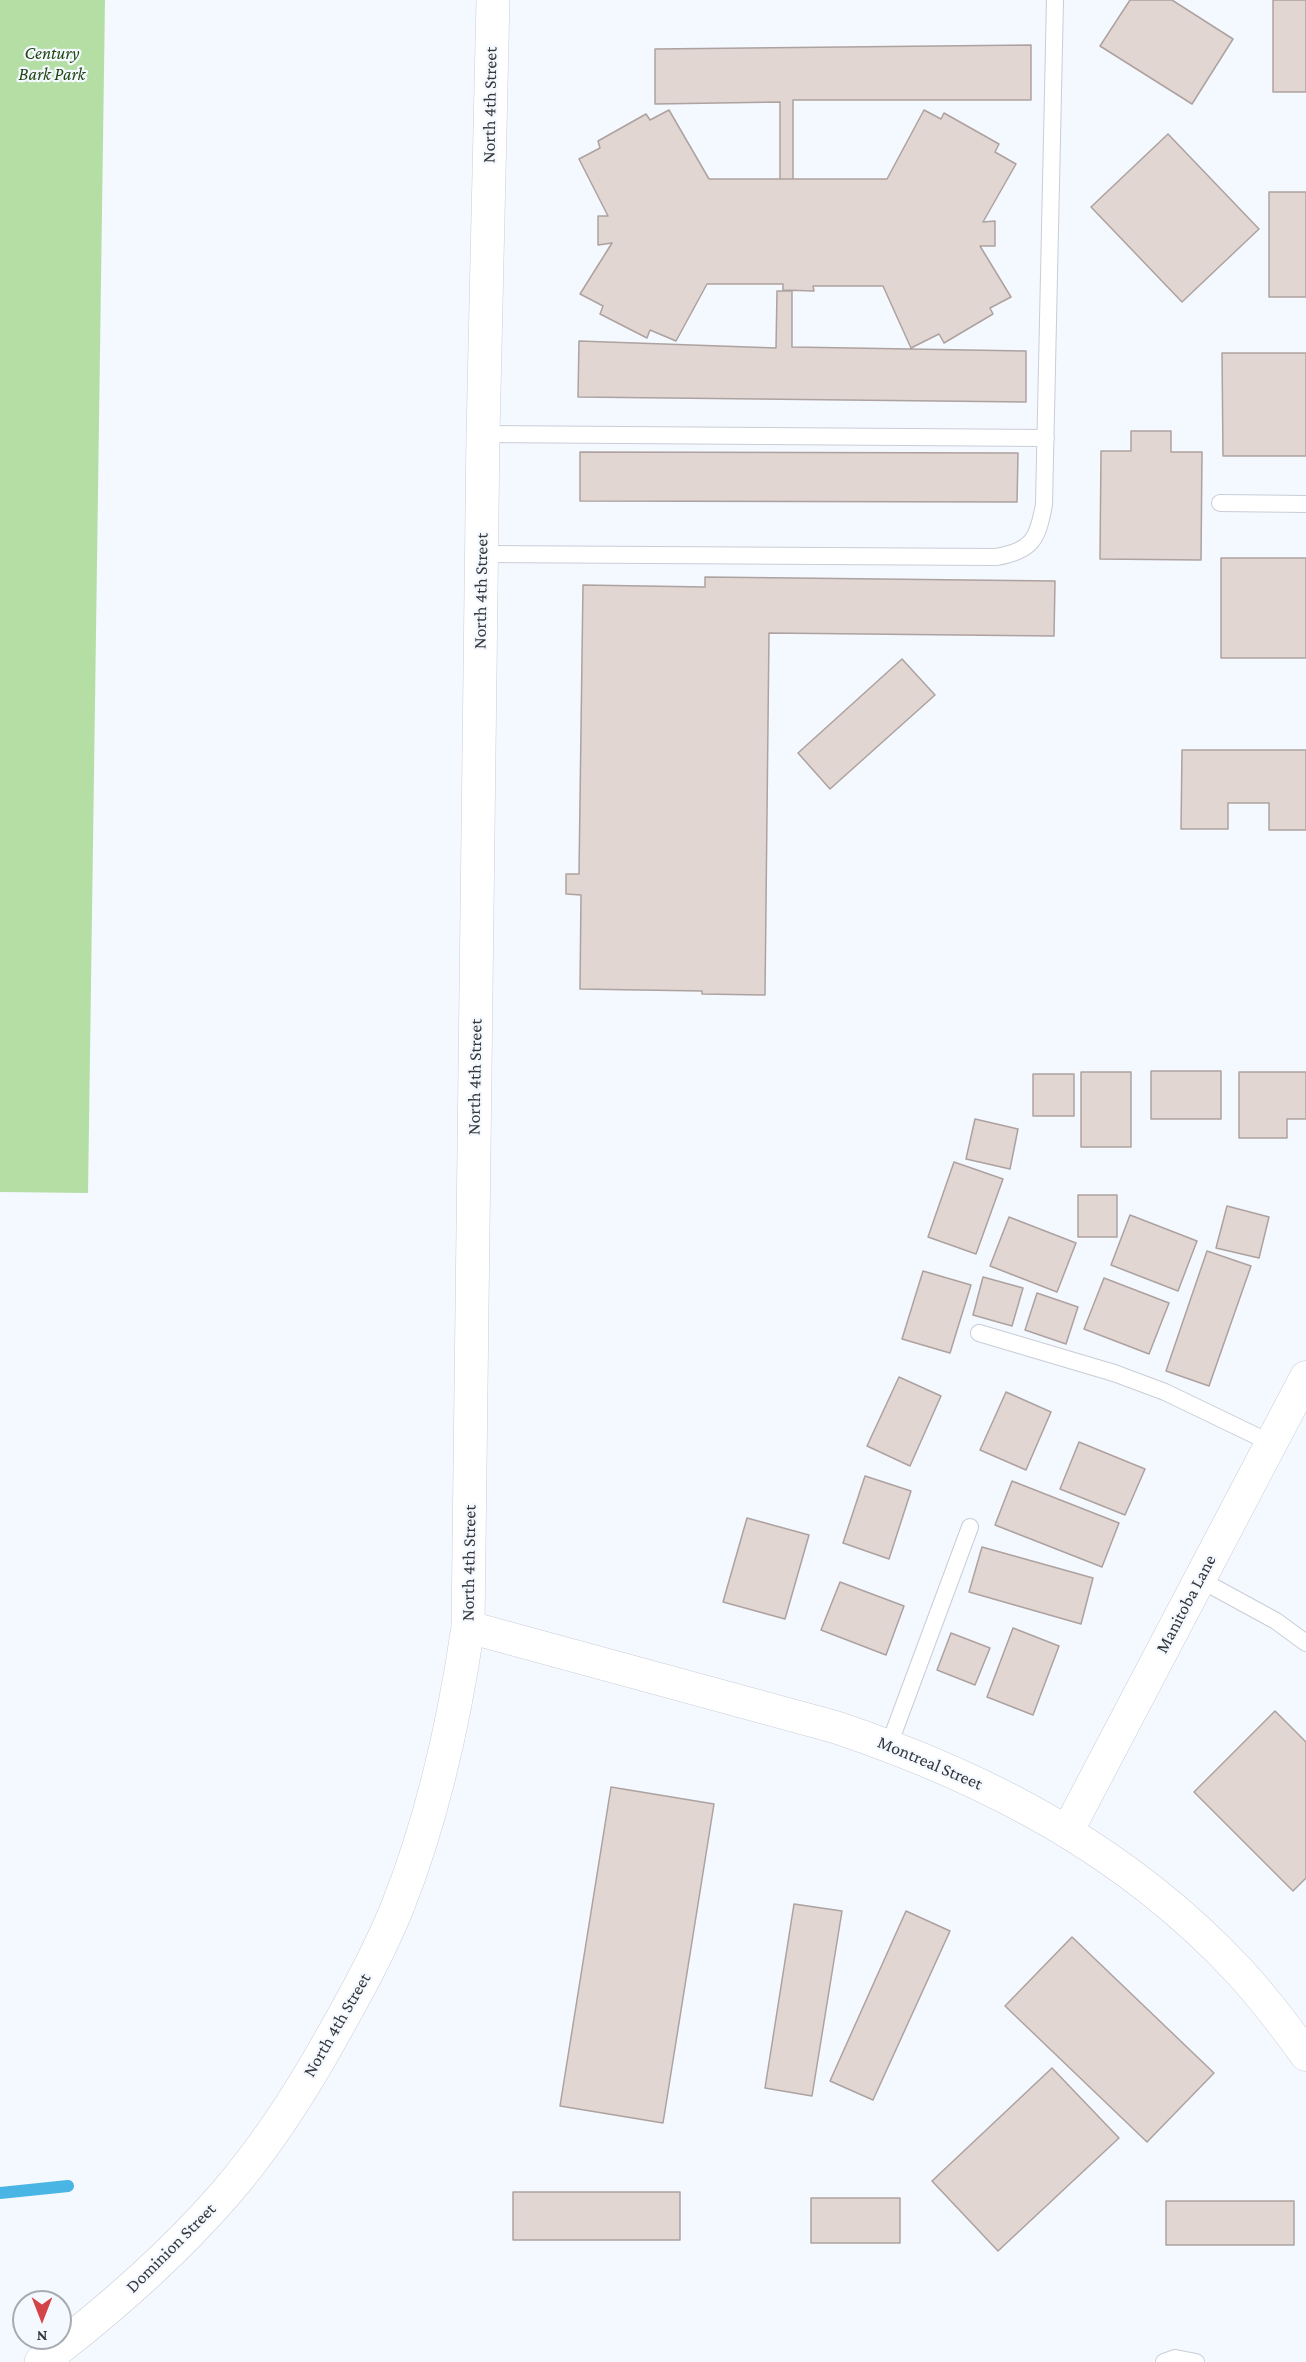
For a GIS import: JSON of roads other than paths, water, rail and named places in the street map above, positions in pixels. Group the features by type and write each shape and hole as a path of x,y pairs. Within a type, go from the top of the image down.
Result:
{"street":[{"name":"North 4th Street","path":"284,2116 343,2018 397,1908 434,1800 456,1699 468,1627 481,554 493,0"},
{"name":"Manitoba Lane","path":"1067,1832 1306,1377"},
{"name":"Montreal Street","path":"468,1627 784,1712 889,1744 980,1783 1067,1832 1113,1862 1196,1929 1238,1970 1276,2014 1306,2055"},
{"name":"Dominion Street","path":"41,2362 138,2283 187,2234 225,2194 284,2116"}],"lane":[{"path":"481,554 984,557 1016,554 1033,543 1041,525 1044,504 1055,0"},
{"path":"483,434 1046,438"},
{"path":"1220,503 1306,504"},
{"path":"979,1333 1114,1372 1165,1392 1271,1443"},
{"path":"889,1744 969,1527"},
{"path":"1199,1579 1276,1621 1306,1643"},
{"path":"1164,2362 1175,2358 1196,2362"}],"waterway":[{"path":"0,2193 68,2186"}],"park label":[{"name":"Century Bark Park","path":"52,63"}]}
